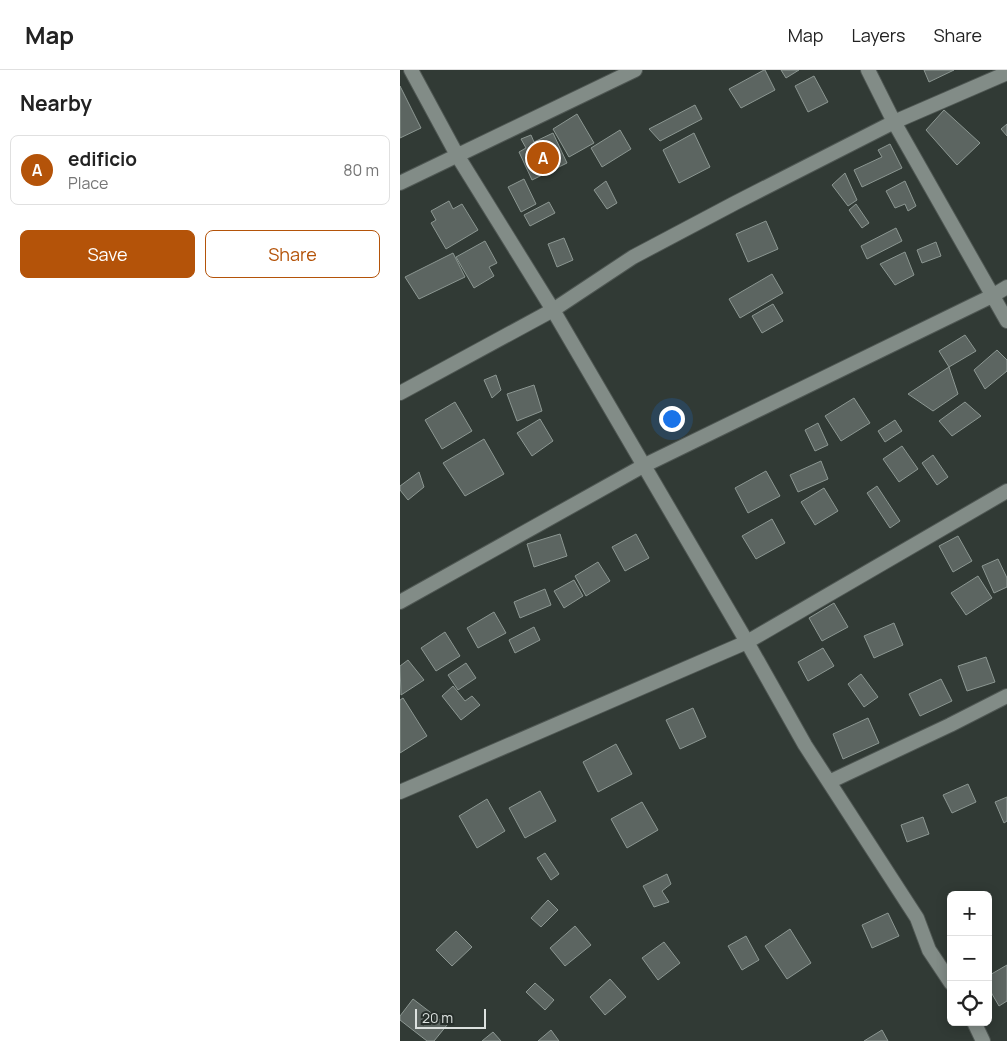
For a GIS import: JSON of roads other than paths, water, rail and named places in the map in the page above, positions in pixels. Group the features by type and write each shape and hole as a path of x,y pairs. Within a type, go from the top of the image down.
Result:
{"street":[{"path":"411,70 458,155 553,310 805,745 917,918 929,950 950,981"},
{"path":"400,183 635,70"},
{"path":"868,70 894,122 1007,321"},
{"path":"400,393 553,310 633,257 744,198 894,122 1007,73"},
{"path":"400,602 643,466 1007,287"},
{"path":"400,792 747,642 1007,491"},
{"path":"829,782 1007,696"},
{"path":"976,1026 983,1041"}],"place":[{"name":"edificio","path":"543,158"}]}
